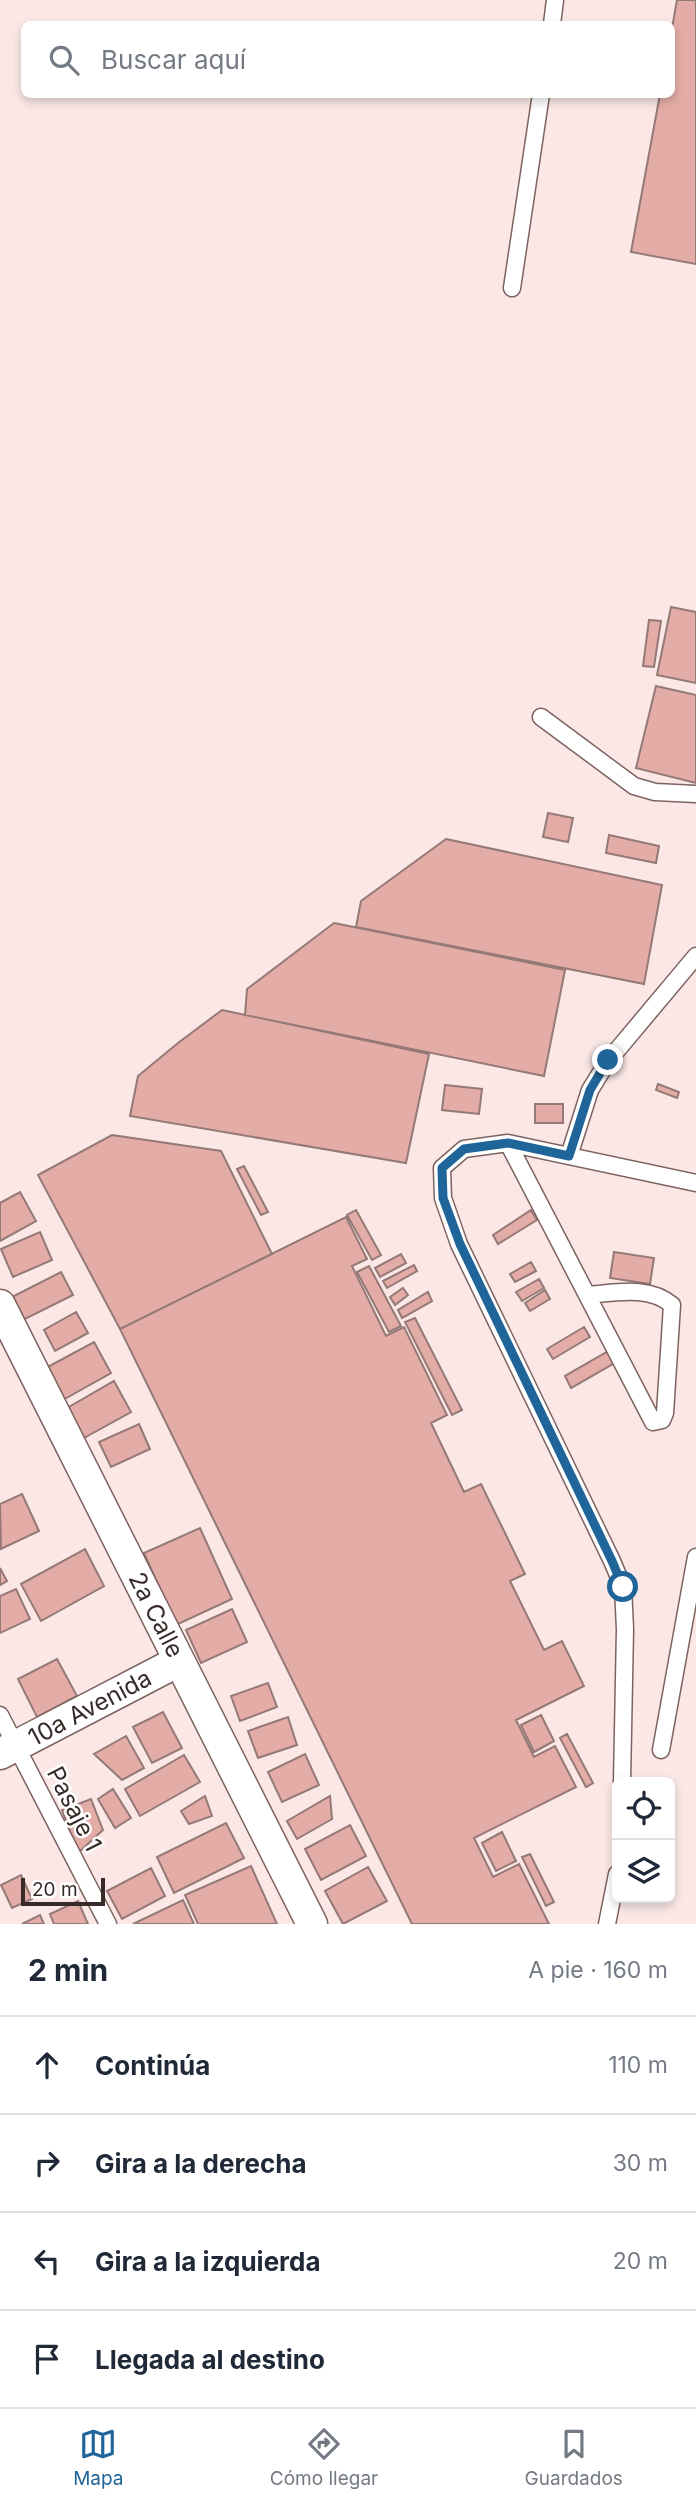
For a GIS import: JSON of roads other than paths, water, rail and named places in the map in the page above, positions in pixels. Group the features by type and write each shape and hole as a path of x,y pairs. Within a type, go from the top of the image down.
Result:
{"street":[{"name":"2a Calle","path":"0,1305 312,1924"},
{"name":"10a Avenida","path":"8,1750 179,1661"}],"lane":[{"path":"552,21 555,0"},
{"path":"512,288 540,98"},
{"path":"541,717 634,786 655,792 696,794"},
{"path":"569,1156 590,1090 608,1060 696,956"},
{"path":"508,1143 653,1422 662,1420 665,1413 672,1305 665,1299 644,1292 587,1295"},
{"path":"622,1777 625,1629 623,1587 460,1244 443,1198 442,1168 464,1149 508,1143 696,1182"},
{"path":"661,1750 696,1557"},
{"name":"Pasaje 1","path":"0,1715 8,1750 107,1924"},
{"path":"607,1924 612,1899"}]}
